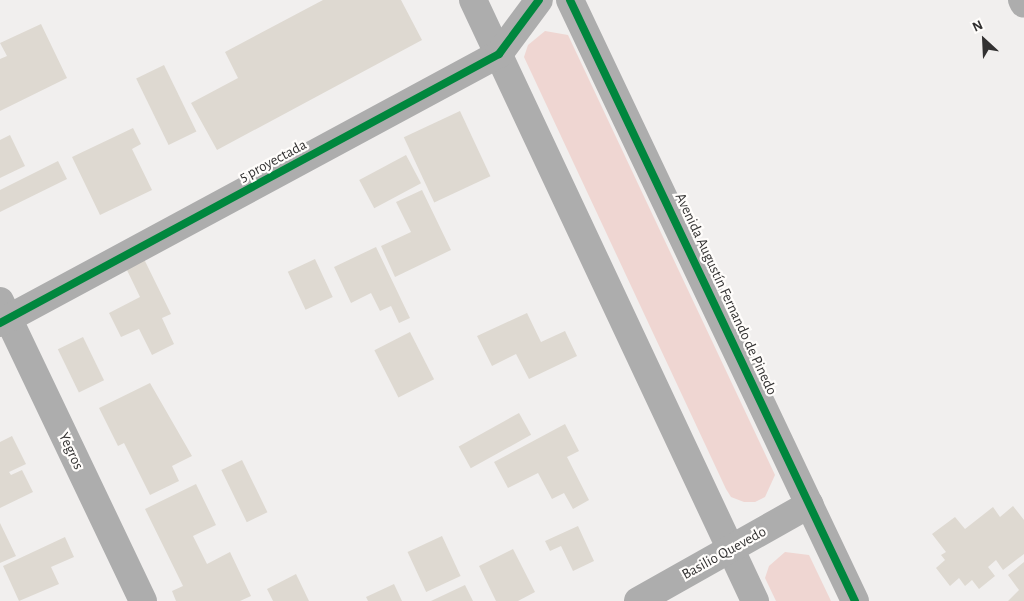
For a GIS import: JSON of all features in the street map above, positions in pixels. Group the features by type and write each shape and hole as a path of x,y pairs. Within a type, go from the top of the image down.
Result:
{"street":[{"path":"473,0 755,601"},
{"name":"5 proyectada","path":"3,315 499,54 539,0"},
{"name":"Avenida Augustín Fernando de Pinedo","path":"570,0 855,601"},
{"path":"1022,0 1024,4"},
{"name":"Yegros","path":"3,315 143,601"},
{"name":"Basilio Quevedo","path":"638,601 810,504"}],"shaded area":[{"path":"545,31 568,35 775,475 765,497 755,502 744,502 731,497 726,489 524,57 528,45"},
{"path":"785,552 809,555 831,601 776,601 765,578 769,566"}],"building":[{"path":"323,0 401,0 422,40 217,150 191,103 238,78 225,52"},
{"path":"41,24 67,78 0,111 0,59 7,56 0,43"},
{"path":"164,65 196,132 169,145 136,79"},
{"path":"460,111 490,176 434,202 404,137"},
{"path":"133,128 141,144 132,149 152,190 100,215 72,157"},
{"path":"10,135 25,166 0,178 0,140"},
{"path":"406,155 421,183 374,208 359,180"},
{"path":"58,161 67,179 0,212 0,190"},
{"path":"422,190 451,250 395,277 381,246 411,232 396,202"},
{"path":"376,247 410,318 399,323 391,306 380,311 371,293 351,303 334,267"},
{"path":"143,257 171,314 162,318 174,344 152,355 139,329 121,337 109,313 140,297 125,266"},
{"path":"315,259 333,297 306,310 288,272"},
{"path":"527,313 541,342 565,331 577,356 529,379 516,354 492,366 477,336"},
{"path":"410,332 434,379 398,397 374,350"},
{"path":"83,337 104,380 79,392 58,349"},
{"path":"150,383 192,456 172,466 179,481 150,495 124,443 118,446 99,408"},
{"path":"519,413 531,435 471,468 459,446"},
{"path":"565,424 579,451 567,457 589,500 573,509 564,493 552,499 538,473 508,488 494,462"},
{"path":"12,436 26,464 9,472 11,475 22,470 33,492 0,508 0,442"},
{"path":"242,460 267,512 247,522 221,470"},
{"path":"196,484 216,525 193,536 207,564 230,552 251,596 240,601 176,601 172,591 183,586 145,509"},
{"path":"1013,506 1024,520 1024,554 1003,570 996,560 988,567 995,576 979,589 972,580 965,586 959,578 950,586 936,568 945,560 941,555 946,552 932,534 955,517 965,529 993,507 1000,517"},
{"path":"0,523 16,556 0,563"},
{"path":"578,526 594,561 573,571 561,546 550,551 545,541"},
{"path":"442,536 461,576 426,592 408,552"},
{"path":"65,537 74,557 51,567 59,584 19,601 3,566"},
{"path":"513,549 535,592 518,601 496,601 479,566"},
{"path":"1024,562 1024,601 1008,601 1019,590 1008,575"},
{"path":"296,574 309,601 273,601 267,589"},
{"path":"394,584 402,601 368,601 366,597"},
{"path":"465,585 473,601 431,601"}],"cycle path":[{"path":"0,323 499,54 539,0"},
{"path":"570,0 855,601"}]}
